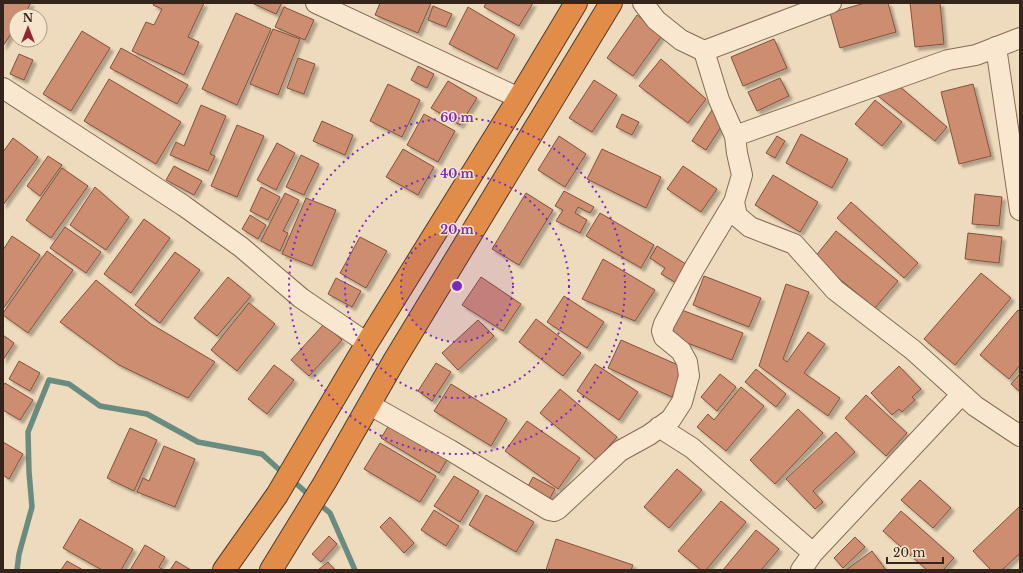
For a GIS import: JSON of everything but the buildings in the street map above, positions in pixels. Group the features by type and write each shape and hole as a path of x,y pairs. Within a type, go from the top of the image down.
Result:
{"highway":[{"path":"224,570 277,495 367,343 576,3"},
{"path":"271,570 325,482 394,361 611,3"}],"street":[{"path":"316,3 519,98"},
{"path":"370,405 450,450 549,510 554,511 620,452 649,435 671,419 682,402 689,376 687,362 681,351 664,337 662,331 664,324 734,202 742,175 735,136 719,100 704,52 681,40 656,20 643,3"},
{"path":"704,52 831,3"},
{"path":"735,136 948,60 976,55 1020,38"},
{"path":"996,46 1020,210"},
{"path":"3,88 184,206 240,246 301,298 367,343"},
{"path":"734,202 737,216 750,227 794,244 835,290 913,350 975,406 1020,436"},
{"path":"801,570 813,553 962,394"},
{"path":"659,427 692,448 813,553"}],"waterway":[{"path":"17,570 19,554 32,507 28,432 49,380 69,384 100,406 147,414 198,442 262,454 284,474"},
{"path":"291,479 310,496"},
{"path":"318,503 330,513 355,570"}]}
